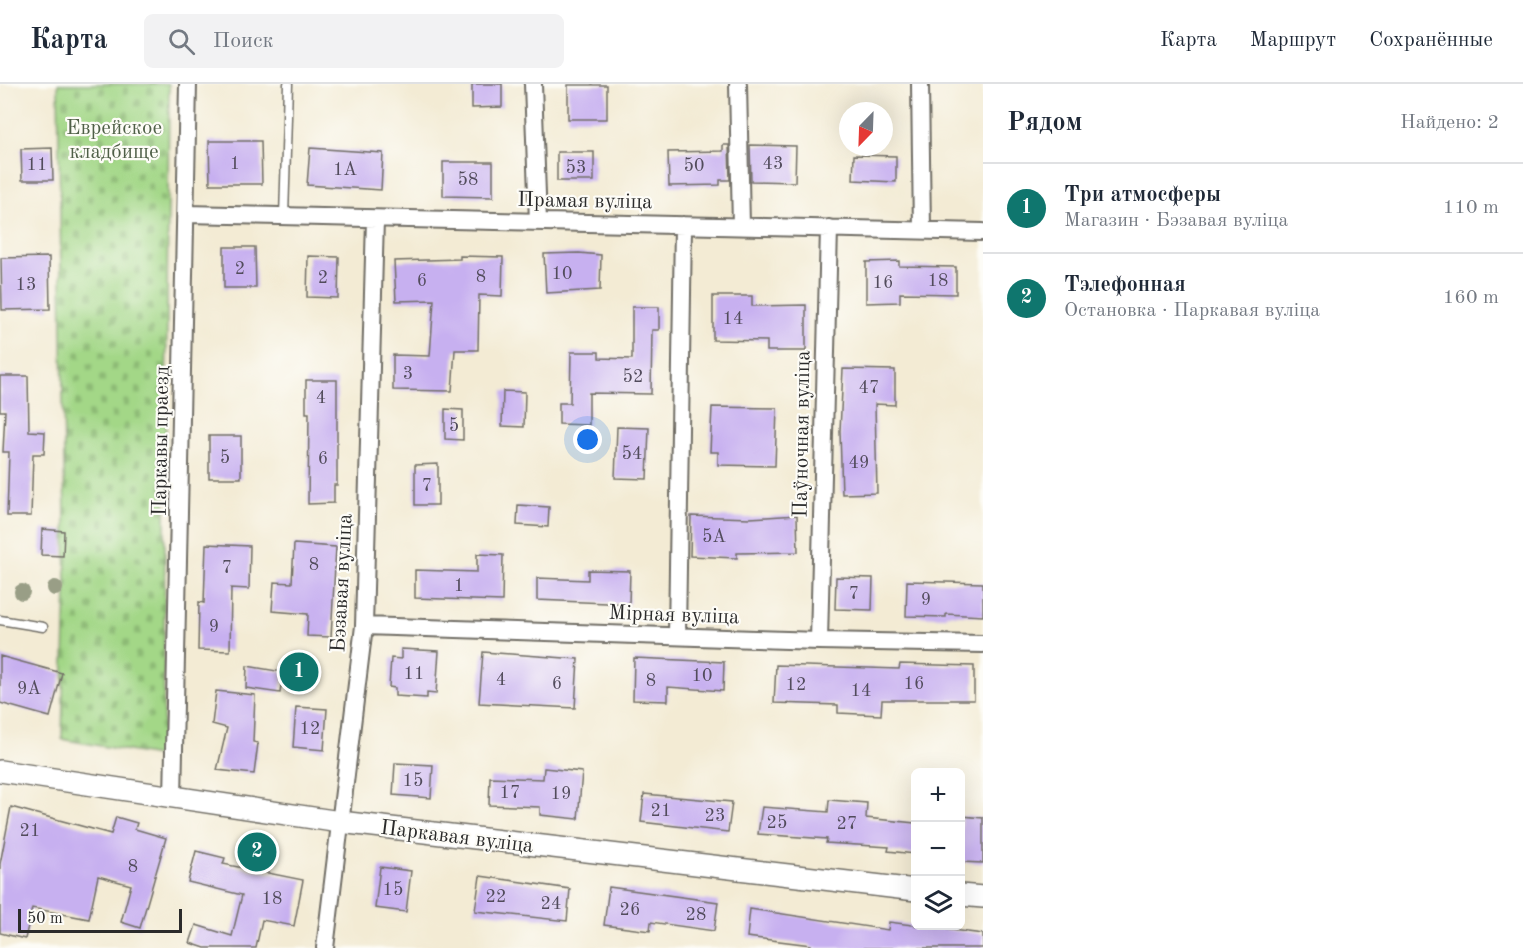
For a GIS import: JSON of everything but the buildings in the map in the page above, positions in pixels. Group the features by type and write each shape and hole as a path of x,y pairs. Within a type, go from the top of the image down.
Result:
{"street":[{"name":"Паркавы праезд","path":"173,798 188,84"},
{"path":"533,84 538,222"},
{"path":"738,84 741,226"},
{"path":"920,84 922,230"},
{"name":"Прамая вуліца","path":"187,214 983,232"},
{"name":"Бэзавая вуліца","path":"325,948 364,626 375,219"},
{"path":"677,636 683,225"},
{"name":"Паўночная вуліца","path":"819,642 829,228"},
{"name":"Мірная вуліца","path":"364,626 819,642 983,644"},
{"name":"Паркавая вуліца","path":"0,771 340,822 911,890"},
{"path":"965,895 983,897"}],"lane":[{"path":"284,217 288,84"},
{"path":"0,620 43,627"}],"green space":[{"name":"Еврейское кладбище","path":"58,84 169,84 163,757 62,739 66,586"}],"place":[{"name":"Три атмосферы","path":"299,672"},
{"name":"Тэлефонная","path":"257,852"}]}
